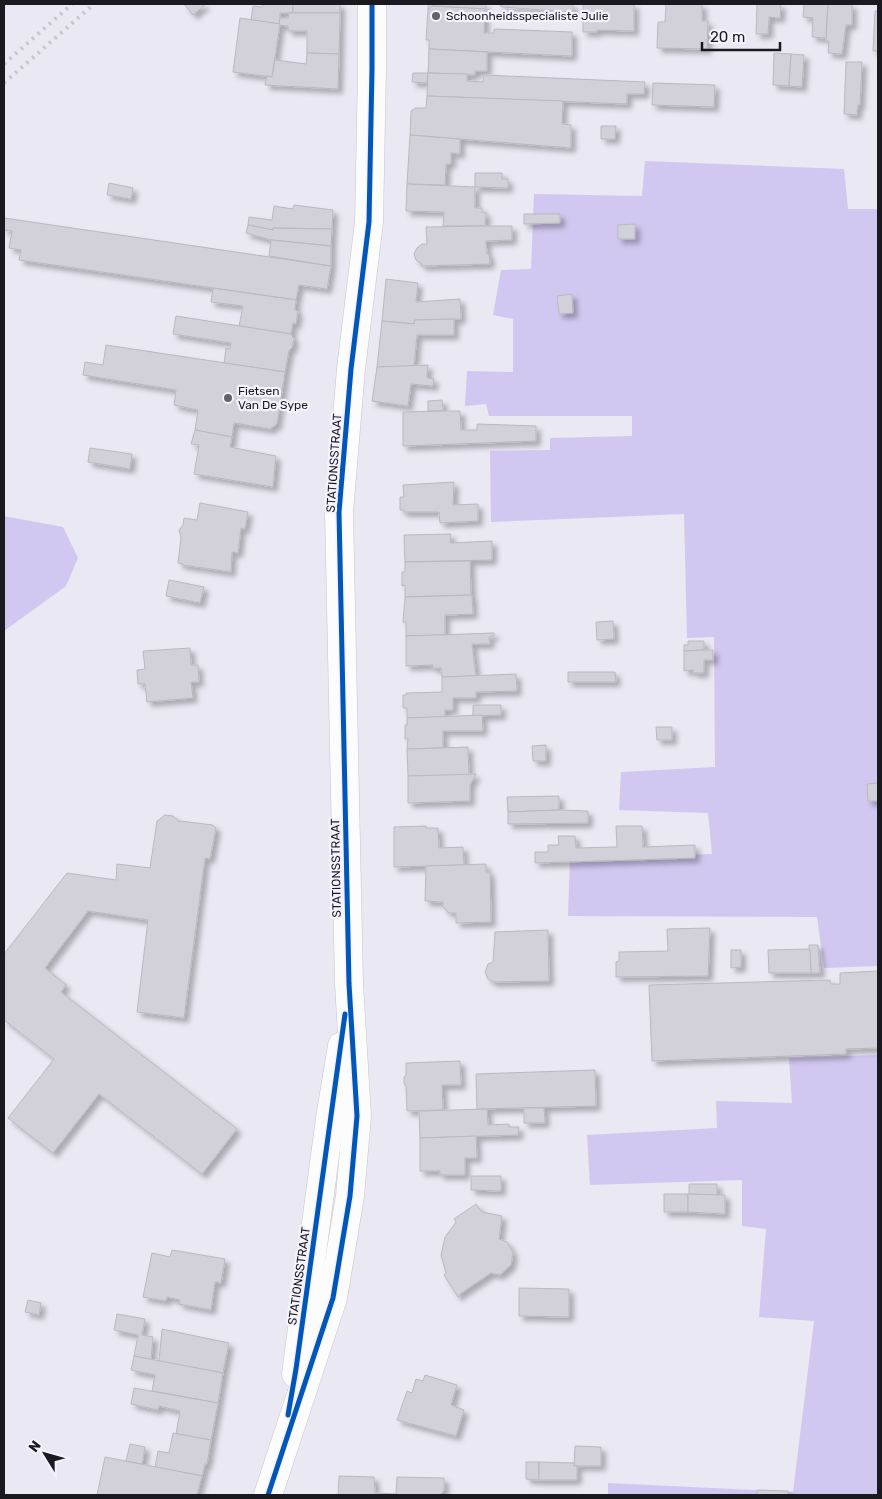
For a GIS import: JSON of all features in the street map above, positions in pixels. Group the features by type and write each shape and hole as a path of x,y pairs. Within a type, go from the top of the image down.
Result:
{"main road":[{"name":"STATIONSSTRAAT","path":"268,1495 333,1298 350,1196 357,1116 349,984 339,512 351,369 369,222 372,4"}],"shaded area":[{"path":"645,161 844,169 848,209 878,209 878,966 824,968 817,917 568,916 570,858 712,854 708,813 619,810 621,772 715,767 714,637 687,638 684,514 491,522 490,451 550,450 550,438 632,436 632,416 489,416 486,404 465,406 467,371 513,372 513,319 493,315 501,270 531,269 534,194 642,196"},
{"path":"4,516 63,527 78,558 66,586 4,631"},
{"path":"878,1055 878,1495 608,1495 608,1483 793,1492 814,1321 759,1317 766,1229 742,1226 742,1180 590,1185 587,1135 717,1128 716,1101 792,1103 789,1058"}],"building":[{"path":"184,4 206,4 193,15"},
{"path":"263,4 293,4 293,13 280,13 280,24 251,20 253,6 262,7"},
{"path":"293,4 340,4 340,13 293,13"},
{"path":"428,4 486,4 485,9 432,6 428,10"},
{"path":"498,4 573,4 573,12 502,7"},
{"path":"583,4 634,4 634,31 597,30 597,32 583,32"},
{"path":"666,4 702,4 702,21 708,21 707,49 657,48 658,22 665,22"},
{"path":"757,4 781,4 780,18 769,17 768,34 756,34"},
{"path":"804,4 828,4 826,38 812,37 813,18 803,17"},
{"path":"828,4 852,4 852,25 846,25 842,54 828,53 829,41 826,41"},
{"path":"432,6 485,9 484,33 494,33 494,29 572,32 572,56 429,49 429,40 426,40 428,10"},
{"path":"875,11 878,11 878,51 873,51"},
{"path":"289,13 340,13 339,54 307,53 307,31 288,31 288,26 279,25 280,18 288,18"},
{"path":"240,18 280,24 272,77 233,72"},
{"path":"429,49 487,52 487,71 475,71 475,75 428,73"},
{"path":"307,53 339,54 338,89 265,85 267,76 272,77 275,60 306,64"},
{"path":"774,53 791,54 789,86 773,85"},
{"path":"791,54 804,55 802,87 789,86"},
{"path":"846,62 862,62 860,105 858,105 857,115 844,114"},
{"path":"413,73 428,73 427,83 412,82"},
{"path":"428,73 467,74 467,81 483,82 484,75 645,82 644,94 627,94 627,104 427,96"},
{"path":"653,83 715,85 714,107 652,105"},
{"path":"427,96 563,101 562,124 571,125 571,148 410,135 411,111 415,108 426,108"},
{"path":"601,126 616,126 615,139 601,139"},
{"path":"410,135 460,139 460,154 451,153 451,164 446,164 445,185 407,184"},
{"path":"475,173 502,173 502,179 508,179 508,188 475,187"},
{"path":"109,183 133,188 131,199 107,195"},
{"path":"407,184 475,187 475,208 482,208 482,212 486,213 485,226 443,226 444,212 406,211"},
{"path":"294,205 333,210 332,229 273,228 273,230 248,225 249,217 272,220 274,206 293,209"},
{"path":"524,214 560,214 560,223 524,224"},
{"path":"4,218 331,266 327,289 299,285 296,300 19,260 21,250 9,248 12,231 4,230"},
{"path":"635,224 635,239 618,239 618,225"},
{"path":"248,225 273,230 273,228 332,229 331,246 271,240 246,233"},
{"path":"512,226 512,240 486,241 490,264 422,266 416,260 414,254 422,244 427,244 426,227"},
{"path":"271,240 331,246 331,266 269,256"},
{"path":"386,279 418,283 416,302 460,299 461,319 415,320 414,324 382,321"},
{"path":"213,288 296,300 295,310 298,311 296,324 293,323 291,334 239,326 243,306 211,302"},
{"path":"572,294 573,313 559,314 557,296"},
{"path":"176,316 291,334 294,339 292,348 289,350 285,372 224,363 226,348 230,349 231,343 173,334"},
{"path":"454,319 454,335 417,335 414,366 377,367 382,321 414,324 415,320"},
{"name":"Fietsen Van De Sype","path":"106,345 285,372 277,424 270,429 234,423 232,437 195,430 198,410 174,405 176,390 83,375 85,362 103,365"},
{"path":"428,365 427,378 434,379 433,386 411,384 408,406 372,401 377,367"},
{"path":"442,400 443,411 428,411 428,401"},
{"path":"460,411 461,430 477,430 477,424 536,426 536,441 403,446 403,412"},
{"path":"195,430 232,437 230,447 276,456 273,487 194,474 199,445 191,444"},
{"path":"90,448 132,454 130,469 88,462"},
{"path":"454,482 453,505 478,504 478,521 440,523 439,512 404,512 404,510 400,510 400,497 404,497 403,485"},
{"path":"200,503 248,512 245,529 241,528 238,553 232,552 231,572 178,563 181,538 179,530 183,525 184,518 197,520"},
{"path":"451,534 450,543 492,541 492,560 405,562 404,535"},
{"path":"470,561 471,595 405,597 405,585 402,586 402,572 405,572 405,562"},
{"path":"169,580 204,587 200,603 166,596"},
{"path":"472,595 473,614 445,615 445,635 406,636 406,622 403,622 405,597"},
{"path":"613,621 614,639 597,640 596,622"},
{"path":"494,633 494,636 489,637 490,644 472,644 476,676 442,677 441,668 432,668 433,665 406,666 406,636"},
{"path":"688,641 704,641 704,650 684,651 684,645 688,645"},
{"path":"190,648 191,665 198,665 199,682 191,682 193,698 147,702 145,684 138,684 137,670 145,669 143,651"},
{"path":"713,650 713,660 704,660 704,673 693,673 693,670 684,671 684,651"},
{"path":"568,672 615,672 616,682 568,682"},
{"path":"516,674 517,691 476,692 476,698 453,698 453,710 445,710 445,717 407,718 407,708 403,708 403,695 406,695 406,693 442,692 442,677"},
{"path":"473,705 501,705 501,715 473,716"},
{"path":"482,715 483,731 443,731 443,748 407,749 408,739 405,739 405,725 407,725 407,718"},
{"path":"656,727 672,727 672,740 657,740"},
{"path":"546,745 546,761 533,761 532,746"},
{"path":"468,747 469,775 408,776 407,749"},
{"path":"476,774 470,785 470,801 408,803 408,776"},
{"path":"878,783 878,801 868,801 867,784"},
{"path":"559,796 559,810 508,812 507,797"},
{"path":"588,811 588,823 508,824 508,812"},
{"path":"165,815 173,816 180,822 213,825 216,828 210,859 205,858 184,1018 137,1012 148,920 88,911 45,968 66,985 61,992 237,1129 202,1174 99,1094 53,1153 8,1118 54,1059 4,1020 4,954 67,873 116,880 117,864 150,868 157,821"},
{"path":"426,826 426,828 438,828 439,848 463,847 464,865 394,867 394,827"},
{"path":"616,826 642,826 643,847 695,845 695,858 535,863 535,852 548,852 548,845 559,845 558,836 575,836 576,848 617,847"},
{"path":"486,864 486,872 490,872 491,922 456,923 456,913 449,913 443,907 443,902 425,901 426,866"},
{"path":"710,928 708,976 616,977 616,962 619,961 619,952 668,951 667,929"},
{"path":"548,930 549,981 494,982 488,979 485,972 488,964 493,962 495,932"},
{"path":"809,945 818,945 820,973 811,973"},
{"path":"810,949 811,973 769,973 768,950"},
{"path":"731,950 741,950 741,967 731,968"},
{"path":"878,971 878,1048 846,1049 846,1054 652,1061 649,985 830,980 831,984 840,984 840,973"},
{"path":"460,1061 461,1085 442,1085 443,1110 407,1111 406,1086 404,1084 406,1063"},
{"path":"595,1070 596,1106 477,1109 476,1074"},
{"path":"524,1108 544,1108 545,1123 524,1123"},
{"path":"487,1109 488,1125 509,1124 509,1127 519,1127 518,1135 420,1138 419,1111"},
{"path":"476,1136 477,1158 465,1158 465,1175 440,1175 440,1171 420,1171 420,1138"},
{"path":"471,1176 501,1176 501,1191 471,1190"},
{"path":"689,1184 717,1184 717,1195 689,1194"},
{"path":"664,1194 688,1194 688,1212 664,1212"},
{"path":"688,1194 725,1195 725,1214 688,1212"},
{"path":"476,1204 482,1212 502,1216 499,1239 507,1242 513,1253 511,1265 500,1275 491,1273 458,1297 444,1275 446,1273 441,1255 445,1237 456,1222 454,1219"},
{"path":"172,1250 225,1259 221,1283 215,1282 211,1310 179,1304 180,1300 167,1297 166,1301 143,1297 152,1253 170,1257"},
{"path":"519,1288 569,1289 569,1317 519,1316"},
{"path":"28,1300 41,1303 39,1315 25,1312"},
{"path":"117,1314 145,1319 142,1335 153,1337 151,1360 134,1356 138,1335 114,1330"},
{"path":"162,1329 229,1343 223,1373 159,1361"},
{"path":"134,1356 223,1373 218,1403 152,1391 155,1375 131,1370"},
{"path":"425,1375 457,1385 451,1405 464,1410 456,1436 397,1420 407,1391 412,1393 416,1379 423,1381"},
{"path":"134,1388 218,1403 211,1440 176,1434 180,1411 159,1406 158,1410 131,1404"},
{"path":"173,1433 211,1440 207,1464 205,1464 202,1476 155,1467 158,1451 169,1453"},
{"path":"130,1444 145,1447 142,1464 126,1461"},
{"path":"575,1446 601,1447 601,1466 574,1466"},
{"path":"105,1457 202,1476 197,1495 97,1495"},
{"path":"526,1462 539,1462 539,1480 526,1479"},
{"path":"539,1462 574,1463 574,1466 577,1466 577,1480 539,1480"},
{"path":"339,1476 374,1477 375,1493 396,1494 397,1477 444,1478 444,1491 440,1495 338,1495"},
{"path":"757,1490 788,1491 788,1495 757,1495"}],"railway":[{"path":"4,64 72,4"},
{"path":"4,83 94,4"}],"cycle path":[{"path":"268,1495 333,1298 350,1196 357,1116 349,984 339,512 351,369 369,222 372,4"},
{"path":"288,1415 345,1014"}],"place":[{"name":"Schoonheidsspecialiste Julie","path":"436,16"},
{"name":"Fietsen Van De Sype","path":"228,398"}]}
